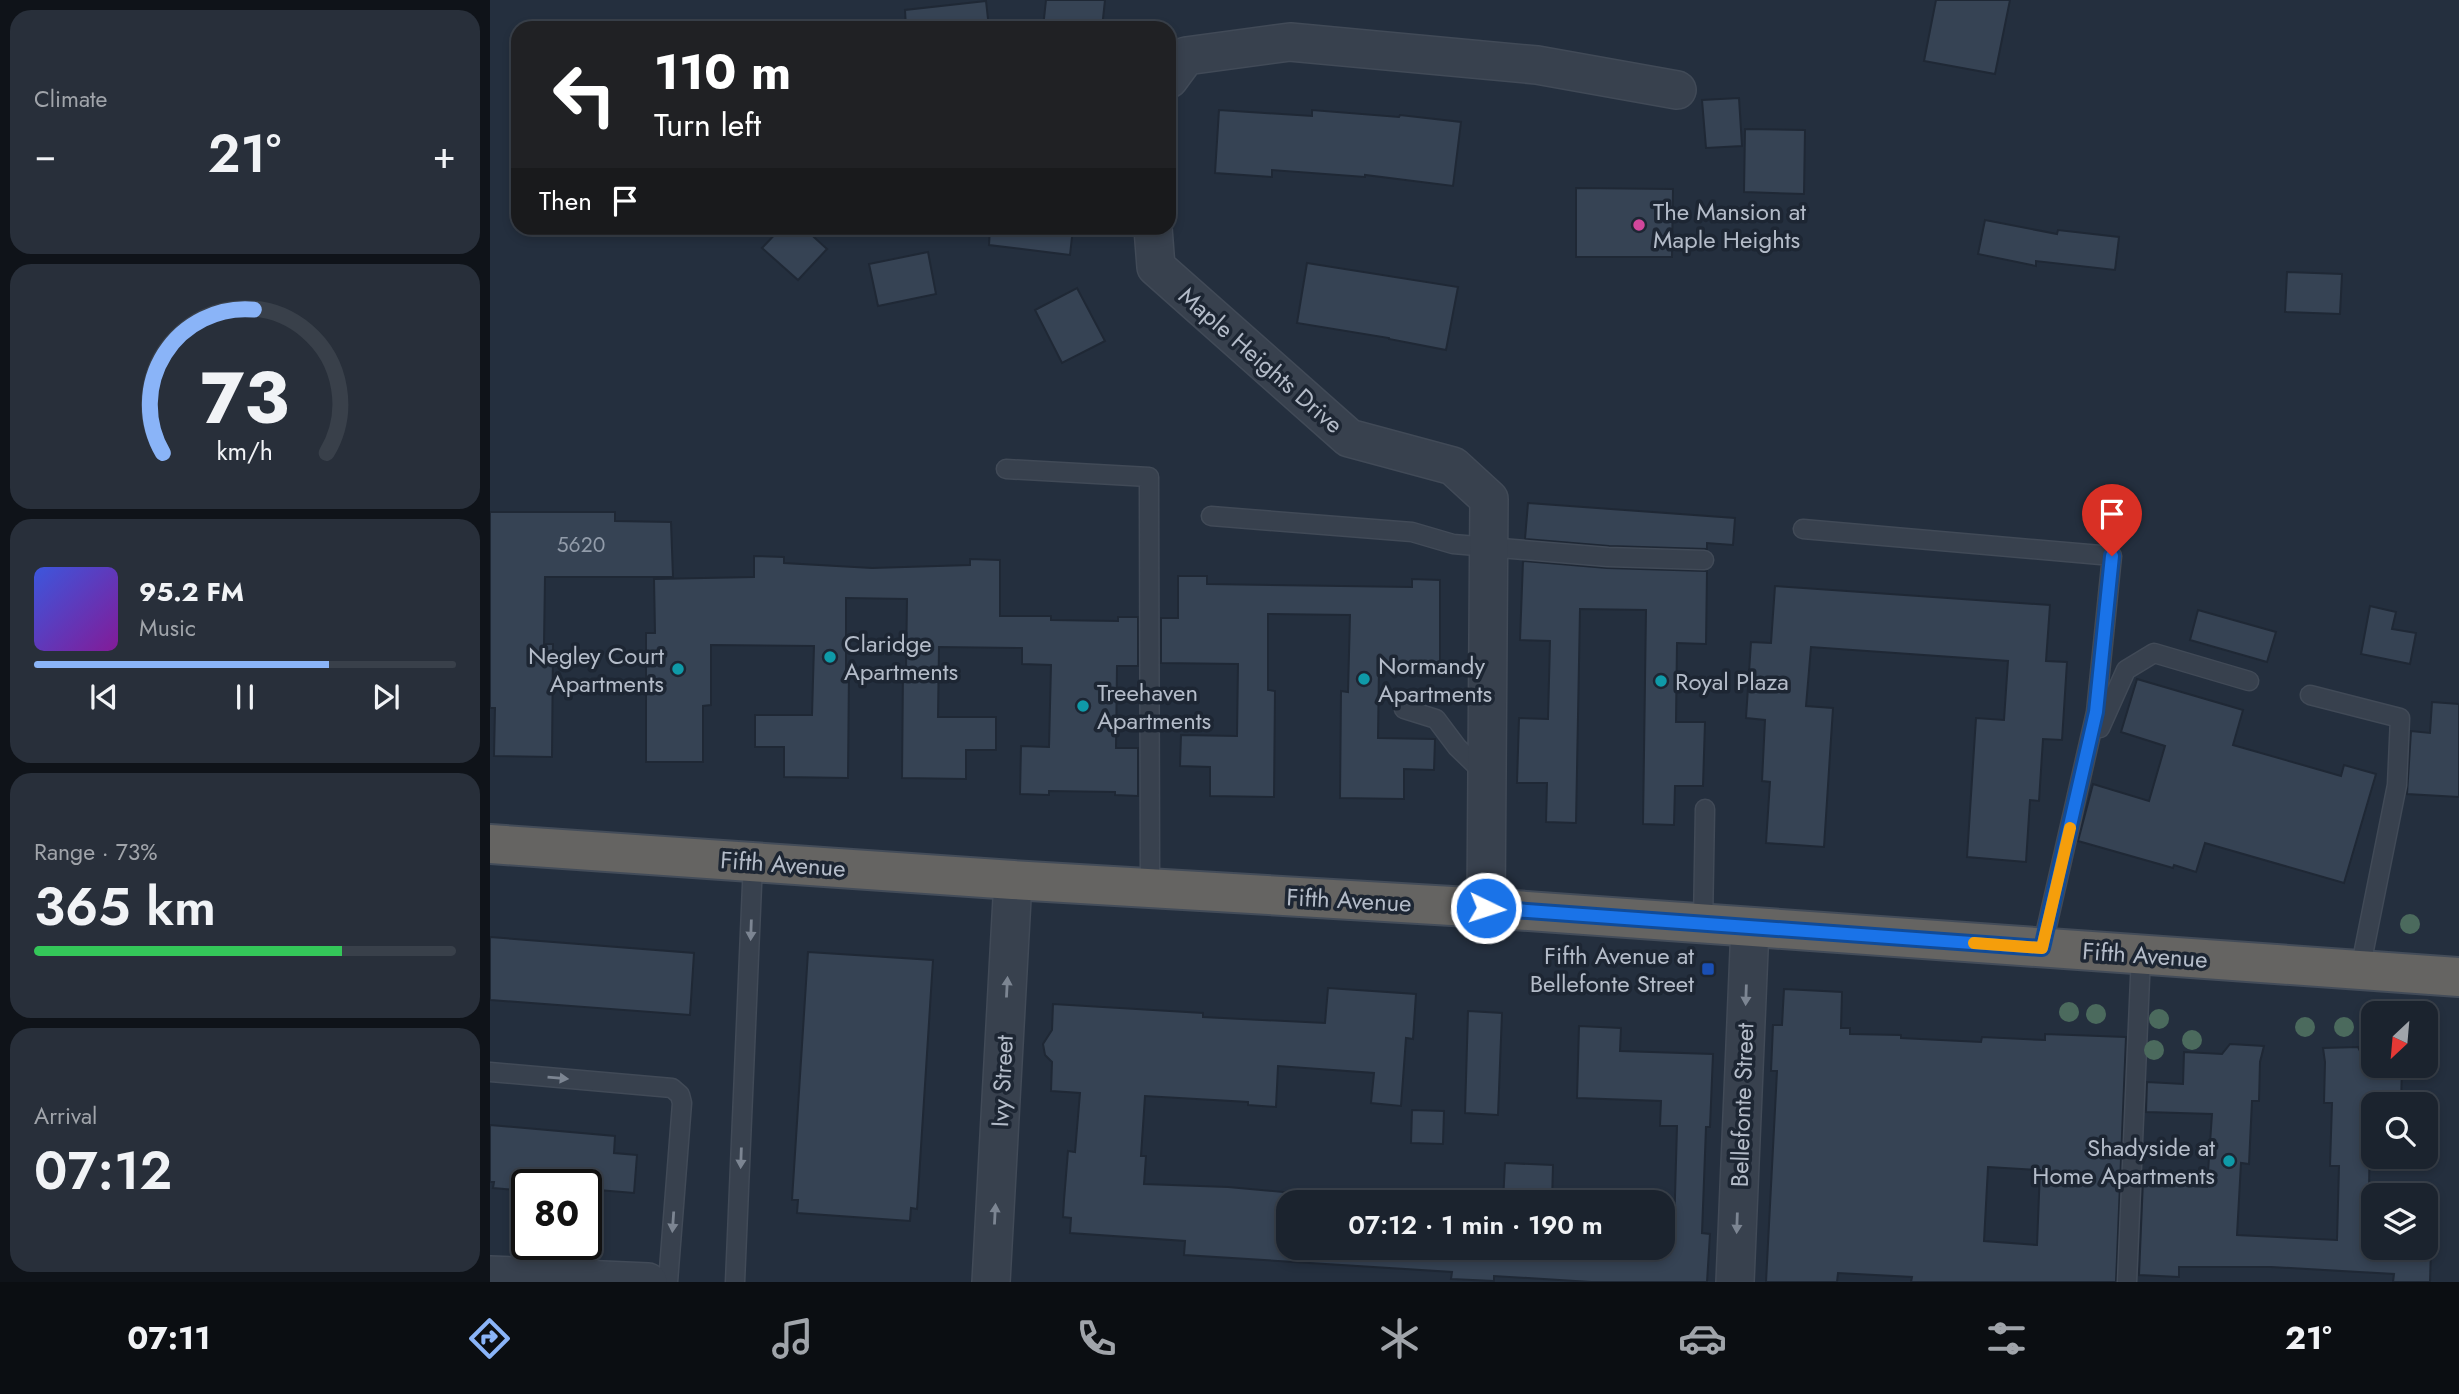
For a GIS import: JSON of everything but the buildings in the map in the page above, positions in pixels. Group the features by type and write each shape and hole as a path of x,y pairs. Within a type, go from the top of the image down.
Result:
{"highway":[{"name":"Fifth Avenue","path":"490,844 1013,880 1486,908 2459,977"}],"street":[{"path":"1176,70 1186,56 1290,42 1537,65 1677,90"},
{"name":"Maple Heights Drive","path":"1154,235 1156,267 1349,438 1453,466 1489,499 1486,908"},
{"name":"Ivy Street","path":"991,1282 1013,880"},
{"name":"Bellefonte Street","path":"1735,1282 1750,927"},
{"path":"490,1275 648,1282"}],"lane":[{"path":"1006,469 1149,477 1150,888"},
{"path":"1211,516 1412,532 1453,544 1608,557 1704,560"},
{"path":"1803,529 2112,556 2096,712 2042,948"},
{"path":"2085,760 2126,670 2154,653 2249,681"},
{"path":"2310,695 2400,718 2397,785 2360,970"},
{"path":"1404,709 1436,719 1457,747 1487,777"},
{"path":"1703,923 1705,809"},
{"path":"736,1282 753,862"},
{"path":"2127,1282 2141,955"},
{"path":"490,1072 672,1088 680,1095 682,1103 668,1282"}],"slow traffic":[{"path":"1974,943 2042,948 2070,828"}],"place":[{"name":"The Mansion at Maple Heights","path":"1639,225"},
{"name":"Claridge Apartments","path":"830,657"},
{"name":"Negley Court Apartments","path":"678,669"},
{"name":"Normandy Apartments","path":"1364,679"},
{"name":"Royal Plaza","path":"1661,681"},
{"name":"Treehaven Apartments","path":"1083,706"},
{"name":"Fifth Avenue at Bellefonte Street","path":"1708,969"},
{"name":"Shadyside at Home Apartments","path":"2229,1161"}],"route":[{"path":"1486,908 2042,948 2096,712 2112,556"}]}
